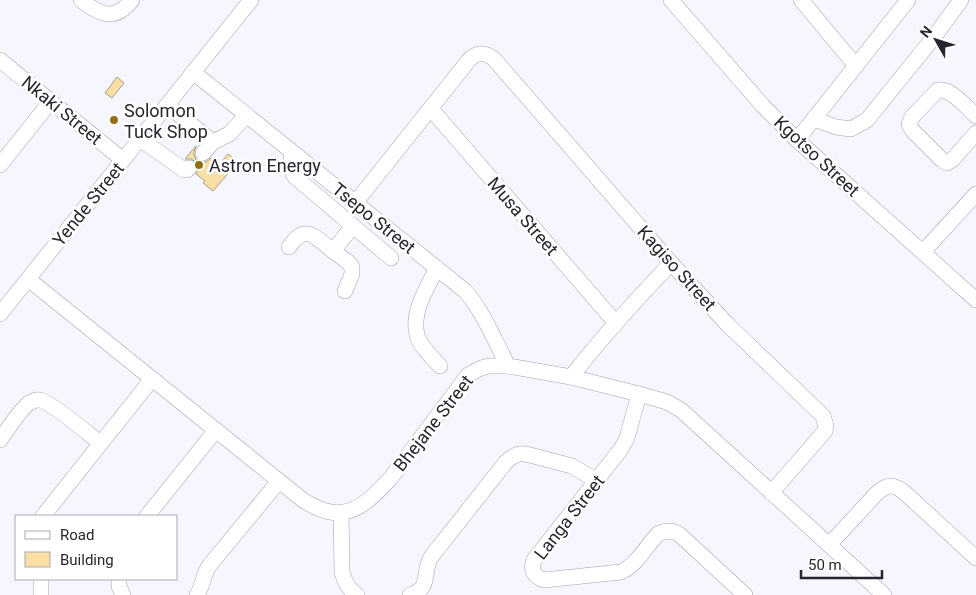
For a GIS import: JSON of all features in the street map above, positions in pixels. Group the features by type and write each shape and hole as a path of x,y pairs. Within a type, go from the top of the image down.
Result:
{"street":[{"path":"81,0 94,10 108,14 122,10 132,0"},
{"name":"Yende Street","path":"0,314 250,0"},
{"name":"Kgotso Street","path":"671,0 763,106 797,140 976,300"},
{"path":"801,0 856,66"},
{"path":"797,140 908,0"},
{"path":"814,119 836,127 851,129 867,120 934,36 960,0"},
{"name":"Kagiso Street","path":"431,109 469,60 477,54 489,55 671,263 727,324 818,410 825,421 825,431 771,493"},
{"name":"Nkaki Street","path":"0,60 123,160"},
{"name":"Tsepo Street","path":"193,72 464,290 471,297 508,366"},
{"path":"976,116 950,92 944,89 938,90 912,117 910,124 912,130 947,163 953,159 976,133"},
{"path":"0,165 51,101"},
{"path":"167,105 208,147 229,134 246,116"},
{"path":"355,203 431,109"},
{"name":"Musa Street","path":"431,109 615,322"},
{"path":"140,139 184,170 189,168"},
{"path":"291,151 292,172 295,177 391,258"},
{"path":"923,252 976,194"},
{"path":"333,251 353,226"},
{"path":"289,247 299,236 304,233 310,234 348,262 352,267 352,274 345,291"},
{"path":"571,377 615,322 671,263"},
{"path":"437,268 418,309 416,324 417,336 425,350 440,366"},
{"path":"28,279 304,500 318,509 341,513 342,572 344,581 357,595"},
{"name":"Bhejane Street","path":"341,513 365,504 390,479 468,375 489,366 508,366 571,377 639,394 667,402 681,410 884,595"},
{"path":"44,515 152,378"},
{"name":"Langa Street","path":"639,394 625,443 534,560 532,566 534,575 544,580 621,572 634,563 658,534 672,531 680,535 745,595"},
{"path":"0,440 24,408 29,403 39,400 49,404 100,443"},
{"path":"148,515 216,430"},
{"path":"410,595 422,589 431,557 506,462 514,455 526,454 572,466 597,481"},
{"path":"197,595 209,566 279,481"},
{"path":"829,545 882,488 894,486 905,493 976,558"},
{"path":"41,580 41,595"},
{"path":"119,580 119,586 123,595"}],"building":[{"path":"117,77 124,83 112,98 105,93"},
{"path":"196,146 194,155 196,160 201,162 206,162 211,158 219,165 228,154 238,162 213,191 196,174 198,166 196,162 191,159 185,159"}],"place":[{"name":"Solomon Tuck Shop","path":"114,120"},
{"name":"Astron Energy","path":"199,165"}]}
